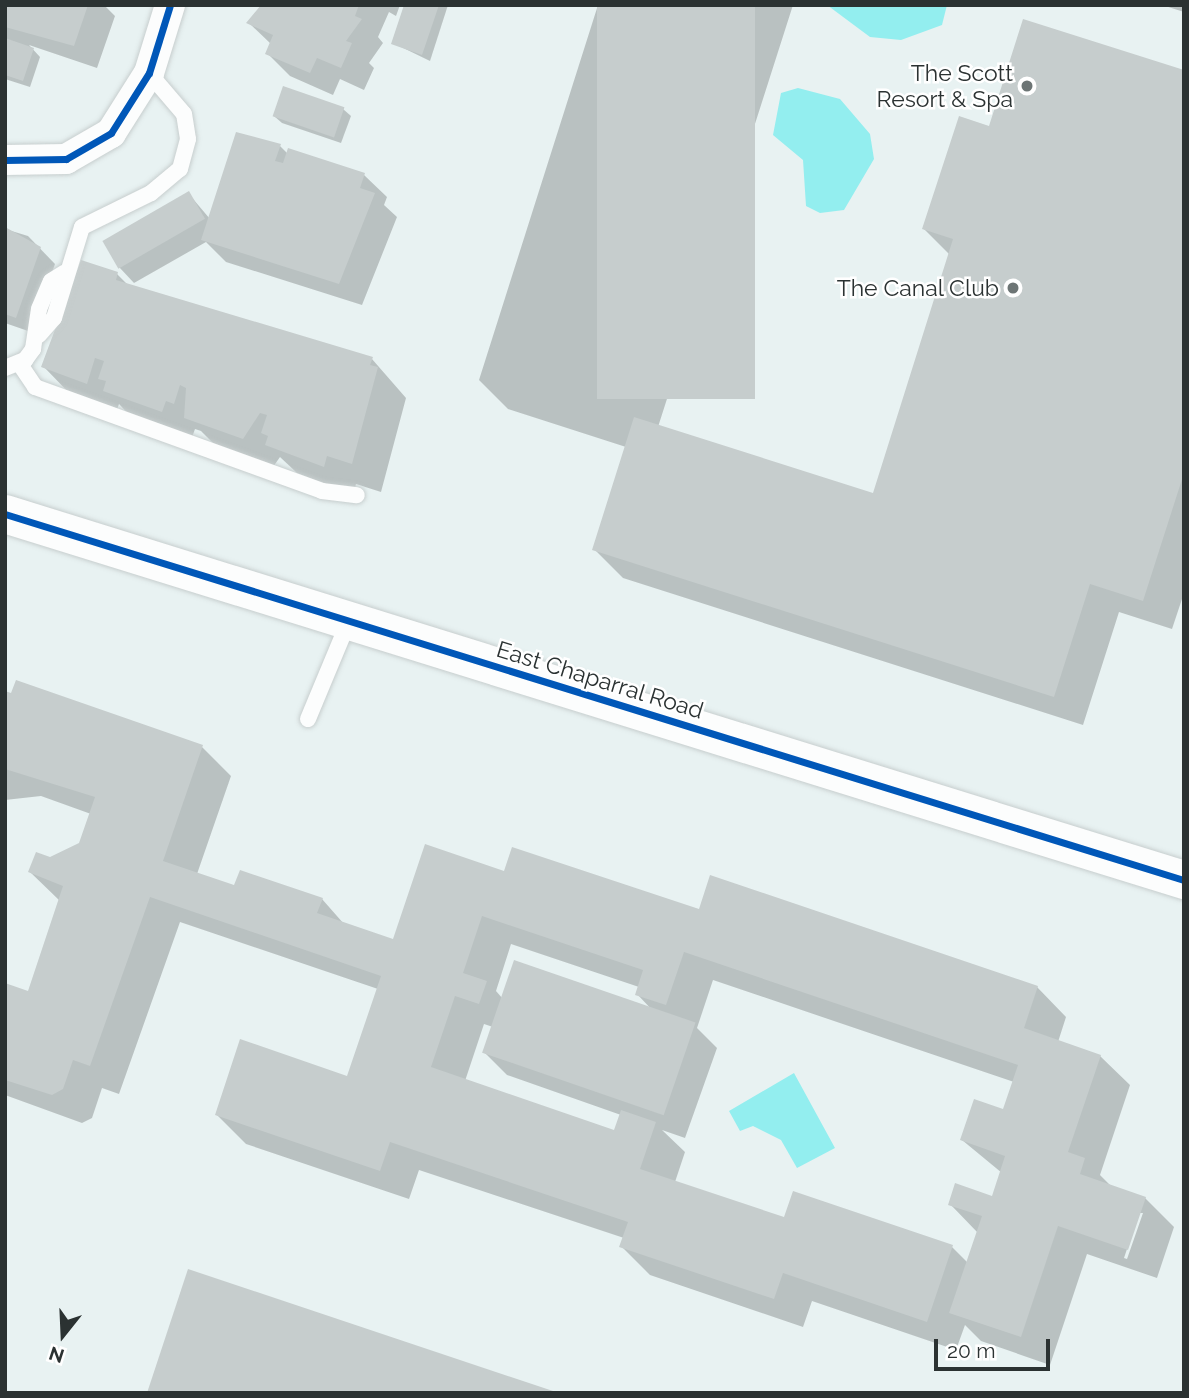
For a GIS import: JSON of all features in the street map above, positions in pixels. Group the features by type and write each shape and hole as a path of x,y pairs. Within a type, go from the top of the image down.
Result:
{"main road":[{"name":"East Chaparral Road","path":"5,514 348,623 1184,880"}],"street":[{"path":"5,160 66,159 111,132 149,73 170,5"}],"lane":[{"path":"149,73 184,114 188,139 180,169 151,193 82,227 64,273 51,281 40,309 39,335 12,365 35,387 321,491 357,495"},
{"path":"308,719 348,623"}],"water":[{"path":"827,5 947,5 942,25 901,40 870,37"},
{"path":"798,88 840,99 870,134 874,159 844,210 820,213 806,206 803,160 773,135 781,93"},
{"path":"794,1073 835,1148 797,1168 781,1140 753,1126 740,1131 729,1111"}],"building":[{"path":"5,5 88,5 74,46 5,27"},
{"path":"261,5 359,5 355,16 362,19 346,41 352,43 341,68 317,58 310,73 265,54 273,35 246,23"},
{"path":"404,5 439,5 422,55 391,44"},
{"path":"597,5 755,5 755,399 597,399"},
{"path":"1023,19 1184,70 1184,473 1143,601 1090,584 1054,697 592,550 634,417 873,493 953,239 922,229 959,116 989,126"},
{"path":"5,38 34,48 23,81 5,75"},
{"path":"283,86 344,107 334,137 273,116"},
{"path":"236,132 281,144 275,161 283,163 288,148 365,173 360,188 375,193 339,284 201,240"},
{"path":"189,191 205,219 118,269 102,241"},
{"path":"5,227 41,247 16,318 5,314"},
{"path":"81,260 118,272 116,280 373,357 370,365 378,367 352,464 327,456 324,467 265,445 268,436 261,433 267,415 260,413 243,439 184,418 186,388 180,385 174,404 166,401 162,412 103,391 106,381 98,379 104,361 95,358 87,384 41,367"},
{"path":"16,680 203,745 163,861 234,885 240,870 323,898 317,913 393,939 425,844 504,871 512,847 699,909 710,875 1038,986 1024,1028 1101,1055 1068,1152 1085,1158 1080,1174 1146,1197 1128,1250 1058,1226 1021,1337 949,1313 982,1216 948,1205 955,1183 992,1196 1005,1156 960,1140 974,1099 1003,1109 1018,1065 684,952 666,1005 635,995 643,970 482,916 463,973 487,981 479,1004 455,996 431,1067 614,1130 621,1110 656,1122 640,1169 784,1217 793,1191 953,1245 927,1322 783,1273 774,1299 619,1247 628,1222 390,1142 380,1171 215,1115 240,1039 347,1076 381,976 150,897 90,1066 73,1060 63,1089 52,1095 5,1080 5,983 28,991 63,886 28,872 36,852 50,857 79,843 95,797 5,769 5,691 11,693"},
{"path":"514,960 696,1023 664,1115 482,1053"},
{"path":"188,1269 556,1392 556,1393 147,1393"}],"cycle path":[{"path":"5,160 66,159 111,133 149,73 170,5"},
{"path":"5,514 1184,880"}],"place":[{"name":"The Scott Resort & Spa","path":"1027,86"},
{"name":"The Canal Club","path":"1013,288"}]}
